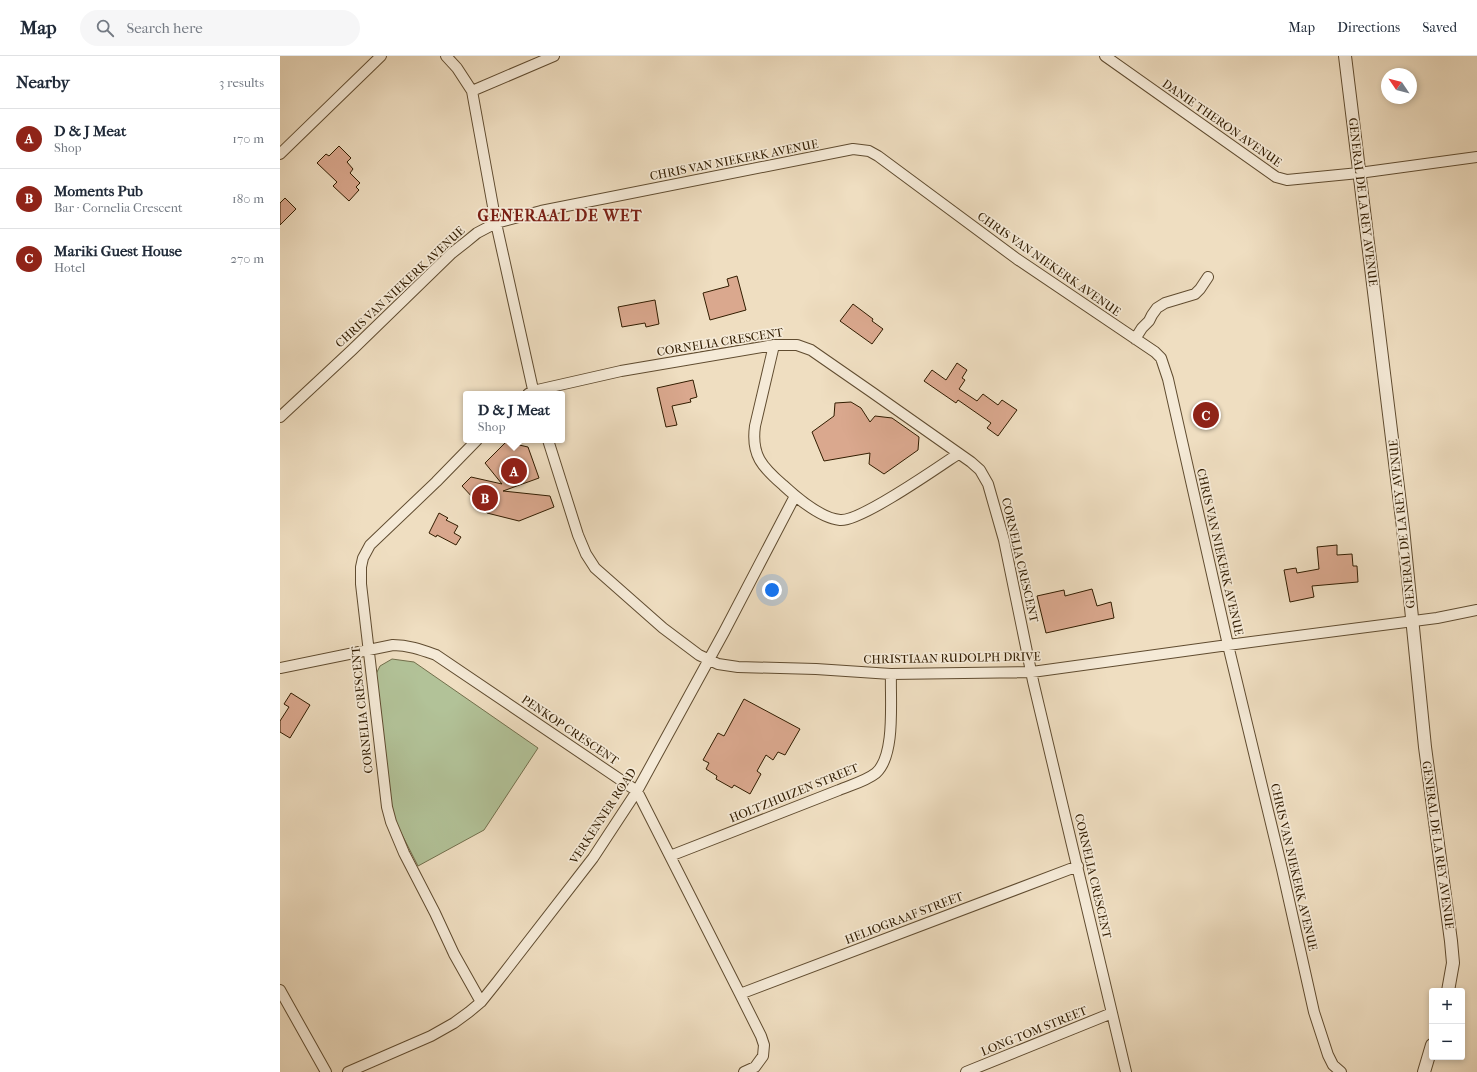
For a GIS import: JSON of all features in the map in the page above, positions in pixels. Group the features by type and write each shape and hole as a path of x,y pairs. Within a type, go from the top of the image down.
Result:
{"street":[{"path":"280,154 381,56"},
{"path":"446,56 457,68 472,91 496,223 532,391"},
{"path":"472,91 554,56"},
{"name":"DANIE THERON AVENUE","path":"1105,56 1276,177 1287,180 1359,173 1477,157"},
{"name":"GENERAL DE LA REY AVENUE","path":"1345,56 1403,528 1424,747 1451,941 1453,963 1449,988"},
{"name":"CHRIS VAN NIEKERK AVENUE","path":"280,417 452,253 477,233 496,223 541,211 847,150 861,149 869,151 883,159 1017,259 1155,352 1161,358 1165,366 1228,645 1282,869 1314,1012 1328,1055 1333,1065 1341,1072"},
{"path":"1135,339 1157,308 1165,303 1195,294 1208,277"},
{"path":"774,344 755,426 756,454 760,463 771,475 795,496 812,508 830,518 842,520 850,519 879,505 958,454"},
{"name":"CORNELIA CRESCENT","path":"540,391 622,371 774,344 797,345 815,353 980,470 988,484 1004,540 1032,672 1126,1072"},
{"name":"CORNELIA CRESCENT","path":"474,443 436,482 377,537 366,552 361,567 361,584 384,793 391,822 404,853 454,954 481,1002"},
{"name":"CHRISTIAAN RUDOLPH DRIVE","path":"549,443 578,535 586,554 593,565 609,581 684,645 709,661 738,667 816,669 891,674 1032,672 1413,621 1477,610"},
{"name":"VERKENNER ROAD","path":"348,1072 431,1036 470,1012 481,1002 593,858 637,791 709,661 795,496"},
{"name":"PENKOP CRESCENT","path":"280,668 393,645 405,645 423,650 436,655 637,791 740,994 764,1045 763,1056 756,1069 744,1072"},
{"name":"HOLTZHUIZEN STREET","path":"670,856 839,790 875,774 886,760 888,749 890,735 891,674"},
{"name":"HELIOGRAAF STREET","path":"740,994 1078,866"},
{"path":"280,990 326,1072"},
{"name":"LONG TOM STREET","path":"966,1072 1112,1014"},
{"path":"1424,1072 1429,1055"}],"green space":[{"path":"392,659 414,662 538,748 484,830 418,866 391,813 374,678 380,666"}],"building":[{"path":"339,146 351,158 347,162 353,169 350,173 360,183 356,187 359,190 349,201 333,186 337,182 317,163 326,154 329,156"},
{"path":"285,198 296,209 280,225 280,203"},
{"path":"737,276 746,310 710,320 703,293 729,286 727,279"},
{"path":"655,300 659,324 646,327 645,323 622,327 618,307"},
{"path":"853,304 873,319 872,321 883,329 872,344 840,321"},
{"path":"957,363 967,370 962,378 965,380 959,389 977,401 983,394 998,405 1002,400 1017,410 998,436 987,428 991,423 958,400 956,403 924,381 932,370 946,380"},
{"path":"693,380 697,397 690,399 691,402 672,406 677,425 666,427 657,388"},
{"path":"851,402 861,408 870,422 875,416 892,418 919,437 918,450 884,474 869,464 870,453 824,461 812,432 834,416 835,403"},
{"path":"505,443 528,447 539,478 503,491 550,496 554,507 519,521 487,513 462,486 471,477 502,484 485,463"},
{"path":"439,513 448,518 446,520 458,526 454,533 461,537 456,545 437,535 436,537 429,533"},
{"path":"1337,545 1337,555 1352,554 1353,566 1357,566 1358,582 1312,586 1314,597 1290,602 1284,570 1296,568 1297,573 1319,569 1317,547"},
{"path":"1092,589 1097,606 1111,602 1114,618 1046,633 1037,596 1064,590 1065,596"},
{"path":"291,693 310,705 290,738 280,732 280,721 289,707 284,704"},
{"path":"744,699 800,729 785,755 778,752 773,760 766,755 757,771 761,774 750,794 734,785 732,788 716,779 717,776 706,769 709,763 703,760 718,733 724,736"}],"place":[{"name":"Mariki Guest House","path":"1206,415"},
{"name":"D & J Meat","path":"514,471"},
{"name":"Moments Pub","path":"485,498"}],"district":[{"name":"GENERAAL DE WET","path":"560,215"}]}
